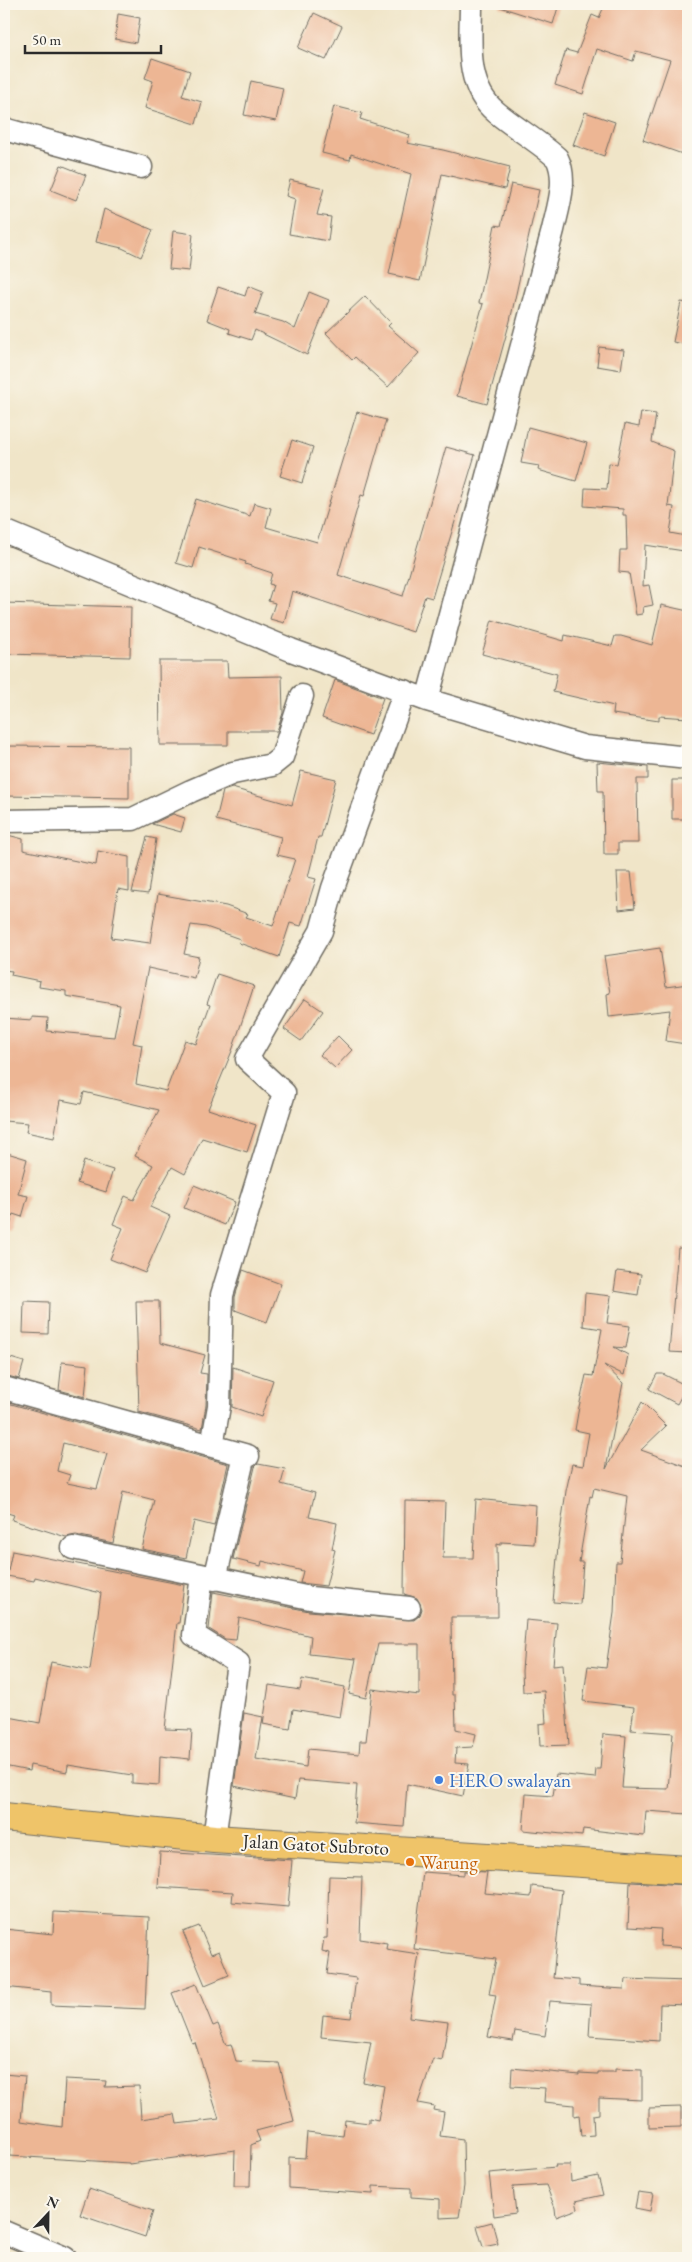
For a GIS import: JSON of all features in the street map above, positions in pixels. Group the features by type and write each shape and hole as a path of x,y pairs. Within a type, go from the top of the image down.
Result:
{"highway":[{"name":"Jalan Gatot Subroto","path":"4,1817 214,1838 688,1870"}],"street":[{"path":"427,700 553,230 562,182 561,166 557,158 494,111 477,87 471,66 471,4"},
{"path":"4,129 141,167"},
{"path":"4,531 291,650 427,700 585,746 688,758"},
{"path":"212,1446 219,1406 222,1296 284,1093 247,1059 321,931 333,888 405,691"},
{"path":"4,820 133,819 233,773 272,765 282,757 302,696"},
{"path":"4,1388 246,1455 194,1635 238,1663 214,1838"},
{"path":"73,1548 310,1598 409,1608"},
{"path":"4,2232 65,2258"}],"building":[{"path":"501,4 559,4 553,24 500,7"},
{"path":"605,4 688,4 688,156 643,140 670,60 636,51 633,61 597,49 583,94 555,85 566,50 577,53 592,15 599,18"},
{"path":"314,13 342,26 326,60 298,48"},
{"path":"118,14 140,18 136,43 115,39"},
{"path":"152,58 190,71 182,96 202,102 196,124 145,108 153,81 145,78"},
{"path":"251,81 283,88 276,121 244,115"},
{"path":"334,106 362,113 360,119 410,135 407,143 510,167 505,189 442,174 420,281 389,274 411,174 351,154 350,160 322,153"},
{"path":"585,112 615,122 604,156 573,145"},
{"path":"61,165 86,175 76,200 51,190"},
{"path":"290,180 324,188 317,215 331,217 328,241 289,234 295,199 286,196"},
{"path":"511,184 539,190 510,321 487,404 457,396 483,304 479,303 495,225 501,226"},
{"path":"104,209 153,230 141,257 122,248 96,242"},
{"path":"173,231 193,234 189,271 169,269"},
{"path":"248,286 263,292 255,314 283,322 295,329 309,292 329,300 307,355 255,330 251,340 229,333 230,329 207,320 218,287 245,296"},
{"path":"365,296 391,323 388,326 419,353 388,387 355,357 352,360 326,333"},
{"path":"681,302 688,303 688,345 673,342"},
{"path":"599,347 624,350 621,370 597,366"},
{"path":"357,412 386,420 364,496 361,495 338,575 403,596 446,447 475,455 432,598 425,596 413,632 292,591 284,623 270,619 275,603 268,601 273,585 269,584 272,573 245,564 246,562 199,547 193,568 176,563 196,499 250,516 254,503 271,508 266,527 317,542"},
{"path":"641,412 656,414 652,442 674,451 668,506 674,507 670,533 686,536 684,551 645,545 643,586 649,585 653,605 643,607 642,614 636,615 629,573 619,572 620,550 627,550 626,515 623,515 623,509 584,506 585,488 607,489 609,463 617,464 625,424 639,427"},
{"path":"528,427 587,443 576,481 538,470 539,466 521,463"},
{"path":"292,440 313,447 302,483 280,476"},
{"path":"4,603 131,607 130,657 4,654"},
{"path":"661,605 688,611 688,718 659,716 659,721 613,714 614,706 553,692 557,674 482,654 492,620 564,641 565,635 612,646 615,636 621,636 652,645"},
{"path":"159,661 227,661 228,677 282,676 283,713 277,731 228,731 228,745 160,745"},
{"path":"335,680 383,698 370,735 322,718"},
{"path":"4,746 129,747 129,798 4,796"},
{"path":"597,762 648,767 648,779 637,779 638,843 618,843 618,854 604,854 603,791 598,791"},
{"path":"301,771 336,779 321,837 318,837 308,877 316,879 301,926 290,923 279,957 239,943 240,939 206,927 191,925 184,954 199,957 194,978 148,968 133,1043 142,1045 136,1084 166,1091 185,1040 196,1044 210,1005 207,1004 217,974 254,986 232,1051 208,1109 256,1125 247,1152 202,1138 185,1174 172,1167 150,1207 170,1216 145,1273 110,1259 123,1228 113,1224 125,1196 134,1200 153,1165 135,1156 159,1110 84,1092 81,1104 61,1100 54,1138 26,1132 28,1123 4,1121 4,1018 32,1020 32,1017 48,1018 47,1031 114,1037 120,1005 66,996 66,991 39,987 40,981 11,975 12,971 4,970 4,834 23,839 23,850 96,865 98,851 129,857 129,891 118,889 111,938 150,943 158,894 226,906 248,914 246,917 273,926 295,859 277,855 281,837 216,820 223,791 232,788 292,805"},
{"path":"672,780 688,780 688,819 672,819"},
{"path":"173,814 185,818 181,832 152,824"},
{"path":"147,837 156,839 148,894 132,892"},
{"path":"617,872 631,872 635,908 619,910"},
{"path":"660,948 666,987 688,984 686,1044 666,1041 670,1010 609,1017 607,994 610,993 604,956"},
{"path":"305,999 323,1011 301,1041 284,1029"},
{"path":"338,1036 352,1050 335,1068 320,1055"},
{"path":"4,1152 27,1159 18,1194 28,1196 22,1217 13,1214 9,1229 4,1228"},
{"path":"84,1161 113,1170 106,1192 77,1183"},
{"path":"194,1185 235,1202 225,1225 184,1208"},
{"path":"678,1248 688,1248 688,1353 669,1352"},
{"path":"243,1270 281,1284 267,1322 235,1310 235,1297"},
{"path":"617,1271 641,1274 638,1295 614,1291"},
{"path":"585,1293 611,1296 607,1323 630,1326 626,1348 614,1347 628,1355 624,1375 604,1365 623,1383 606,1469 642,1402 666,1426 641,1450 688,1467 688,1814 646,1811 644,1836 583,1829 582,1836 523,1830 526,1794 553,1796 556,1774 595,1778 596,1769 600,1769 603,1734 626,1736 622,1788 668,1789 673,1733 631,1730 634,1707 583,1701 588,1666 606,1668 614,1613 616,1562 620,1562 627,1496 594,1488 592,1497 590,1496 579,1562 583,1562 580,1604 553,1602 558,1546 566,1491 572,1464 583,1466 589,1433 575,1430 579,1407 586,1375 593,1376 602,1329 583,1326"},
{"path":"24,1301 49,1302 48,1334 23,1333"},
{"path":"136,1301 159,1301 160,1343 205,1355 200,1373 207,1374 206,1405 202,1429 139,1412"},
{"path":"4,1356 24,1362 19,1379 4,1375"},
{"path":"62,1362 88,1365 85,1397 59,1390"},
{"path":"233,1367 273,1380 261,1417 232,1407"},
{"path":"657,1374 663,1374 687,1386 677,1404 649,1389"},
{"path":"4,1402 228,1464 214,1526 194,1521 186,1558 142,1549 154,1500 123,1492 113,1543 76,1535 66,1537 12,1520 14,1515 4,1512","holes":["63,1443 107,1454 97,1489 67,1483 70,1475 57,1471"]},
{"path":"258,1464 285,1469 281,1484 315,1493 309,1517 337,1523 332,1549 335,1550 326,1586 300,1583 303,1571 262,1561 261,1566 233,1559 255,1467"},
{"path":"476,1499 536,1505 534,1544 501,1542 501,1545 497,1544 498,1617 451,1617 452,1695 455,1695 456,1729 476,1734 473,1747 456,1748 455,1763 469,1764 463,1796 407,1784 404,1827 354,1823 357,1785 298,1780 295,1799 234,1786 244,1713 263,1717 256,1759 306,1767 308,1749 359,1754 360,1741 366,1741 372,1689 419,1695 419,1644 378,1644 366,1698 349,1694 356,1659 309,1654 311,1636 239,1618 236,1640 225,1639 209,1629 213,1592 309,1611 414,1620 420,1615 422,1609 417,1598 404,1594 405,1501 445,1502 443,1558 473,1558"},
{"path":"12,1551 184,1585 179,1623 177,1623 165,1729 192,1730 190,1759 160,1756 159,1785 132,1783 132,1775 68,1765 67,1772 30,1765 29,1771 4,1766 4,1716 40,1723 51,1662 90,1670 101,1593 35,1577 34,1581 7,1576"},
{"path":"526,1620 557,1623 553,1665 563,1664 569,1745 540,1746 539,1724 546,1723 544,1691 523,1692 522,1671"},
{"path":"302,1679 345,1687 340,1717 293,1709 290,1729 263,1724 269,1685 300,1690"},
{"path":"160,1852 292,1860 288,1907 232,1902 233,1892 158,1887"},
{"path":"464,1871 487,1872 484,1893 531,1897 532,1886 562,1890 553,1978 579,1980 579,1986 624,1989 625,1979 688,1981 688,2005 660,2004 659,2041 589,2036 591,2004 550,2001 545,2036 515,2031 513,2041 488,2037 496,1995 489,1994 496,1959 414,1949 423,1872 464,1875"},
{"path":"329,1876 362,1877 360,1939 387,1943 386,1949 419,1954 409,2017 448,2022 442,2061 433,2059 418,2103 434,2106 433,2110 444,2112 440,2136 463,2139 464,2186 459,2217 440,2218 440,2199 411,2197 411,2188 373,2186 373,2194 289,2188 289,2157 305,2158 307,2132 343,2136 345,2120 369,2123 369,2118 378,2120 384,2086 363,2082 371,2042 321,2037 323,2015 351,2018 356,1978 327,1974 330,1953 322,1951 324,1938 327,1938"},
{"path":"630,1882 688,1885 688,1948 660,1946 661,1929 628,1927"},
{"path":"54,1912 149,1917 145,2009 51,2005 51,1992 4,1987 4,1929 53,1934"},
{"path":"199,1926 211,1954 219,1951 229,1975 205,1985 183,1932"},
{"path":"196,1984 213,2026 218,2024 226,2045 231,2044 236,2061 279,2063 294,2121 256,2131 260,2141 251,2145 250,2186 234,2186 235,2150 129,2164 9,2156 10,2146 4,2145 4,2074 25,2076 21,2121 62,2127 65,2079 106,2081 105,2087 139,2086 141,2119 175,2114 177,2124 219,2119 195,2042 192,2043 172,1993"},
{"path":"512,2068 579,2075 579,2073 598,2074 598,2072 615,2072 615,2069 642,2070 642,2100 599,2098 599,2114 593,2115 594,2135 581,2136 579,2115 574,2116 574,2105 544,2102 545,2088 511,2086"},
{"path":"681,2107 681,2127 649,2128 649,2108"},
{"path":"555,2165 570,2165 571,2182 598,2176 603,2195 576,2201 578,2209 556,2217 555,2208 546,2185 513,2187 516,2213 494,2216 489,2173 556,2167"},
{"path":"89,2189 153,2211 145,2237 80,2215"},
{"path":"638,2192 653,2194 650,2211 635,2208"},
{"path":"492,2222 498,2244 483,2247 477,2226"}],"place":[{"name":"HERO swalayan","path":"439,1780"},
{"name":"Warung","path":"410,1862"}]}
